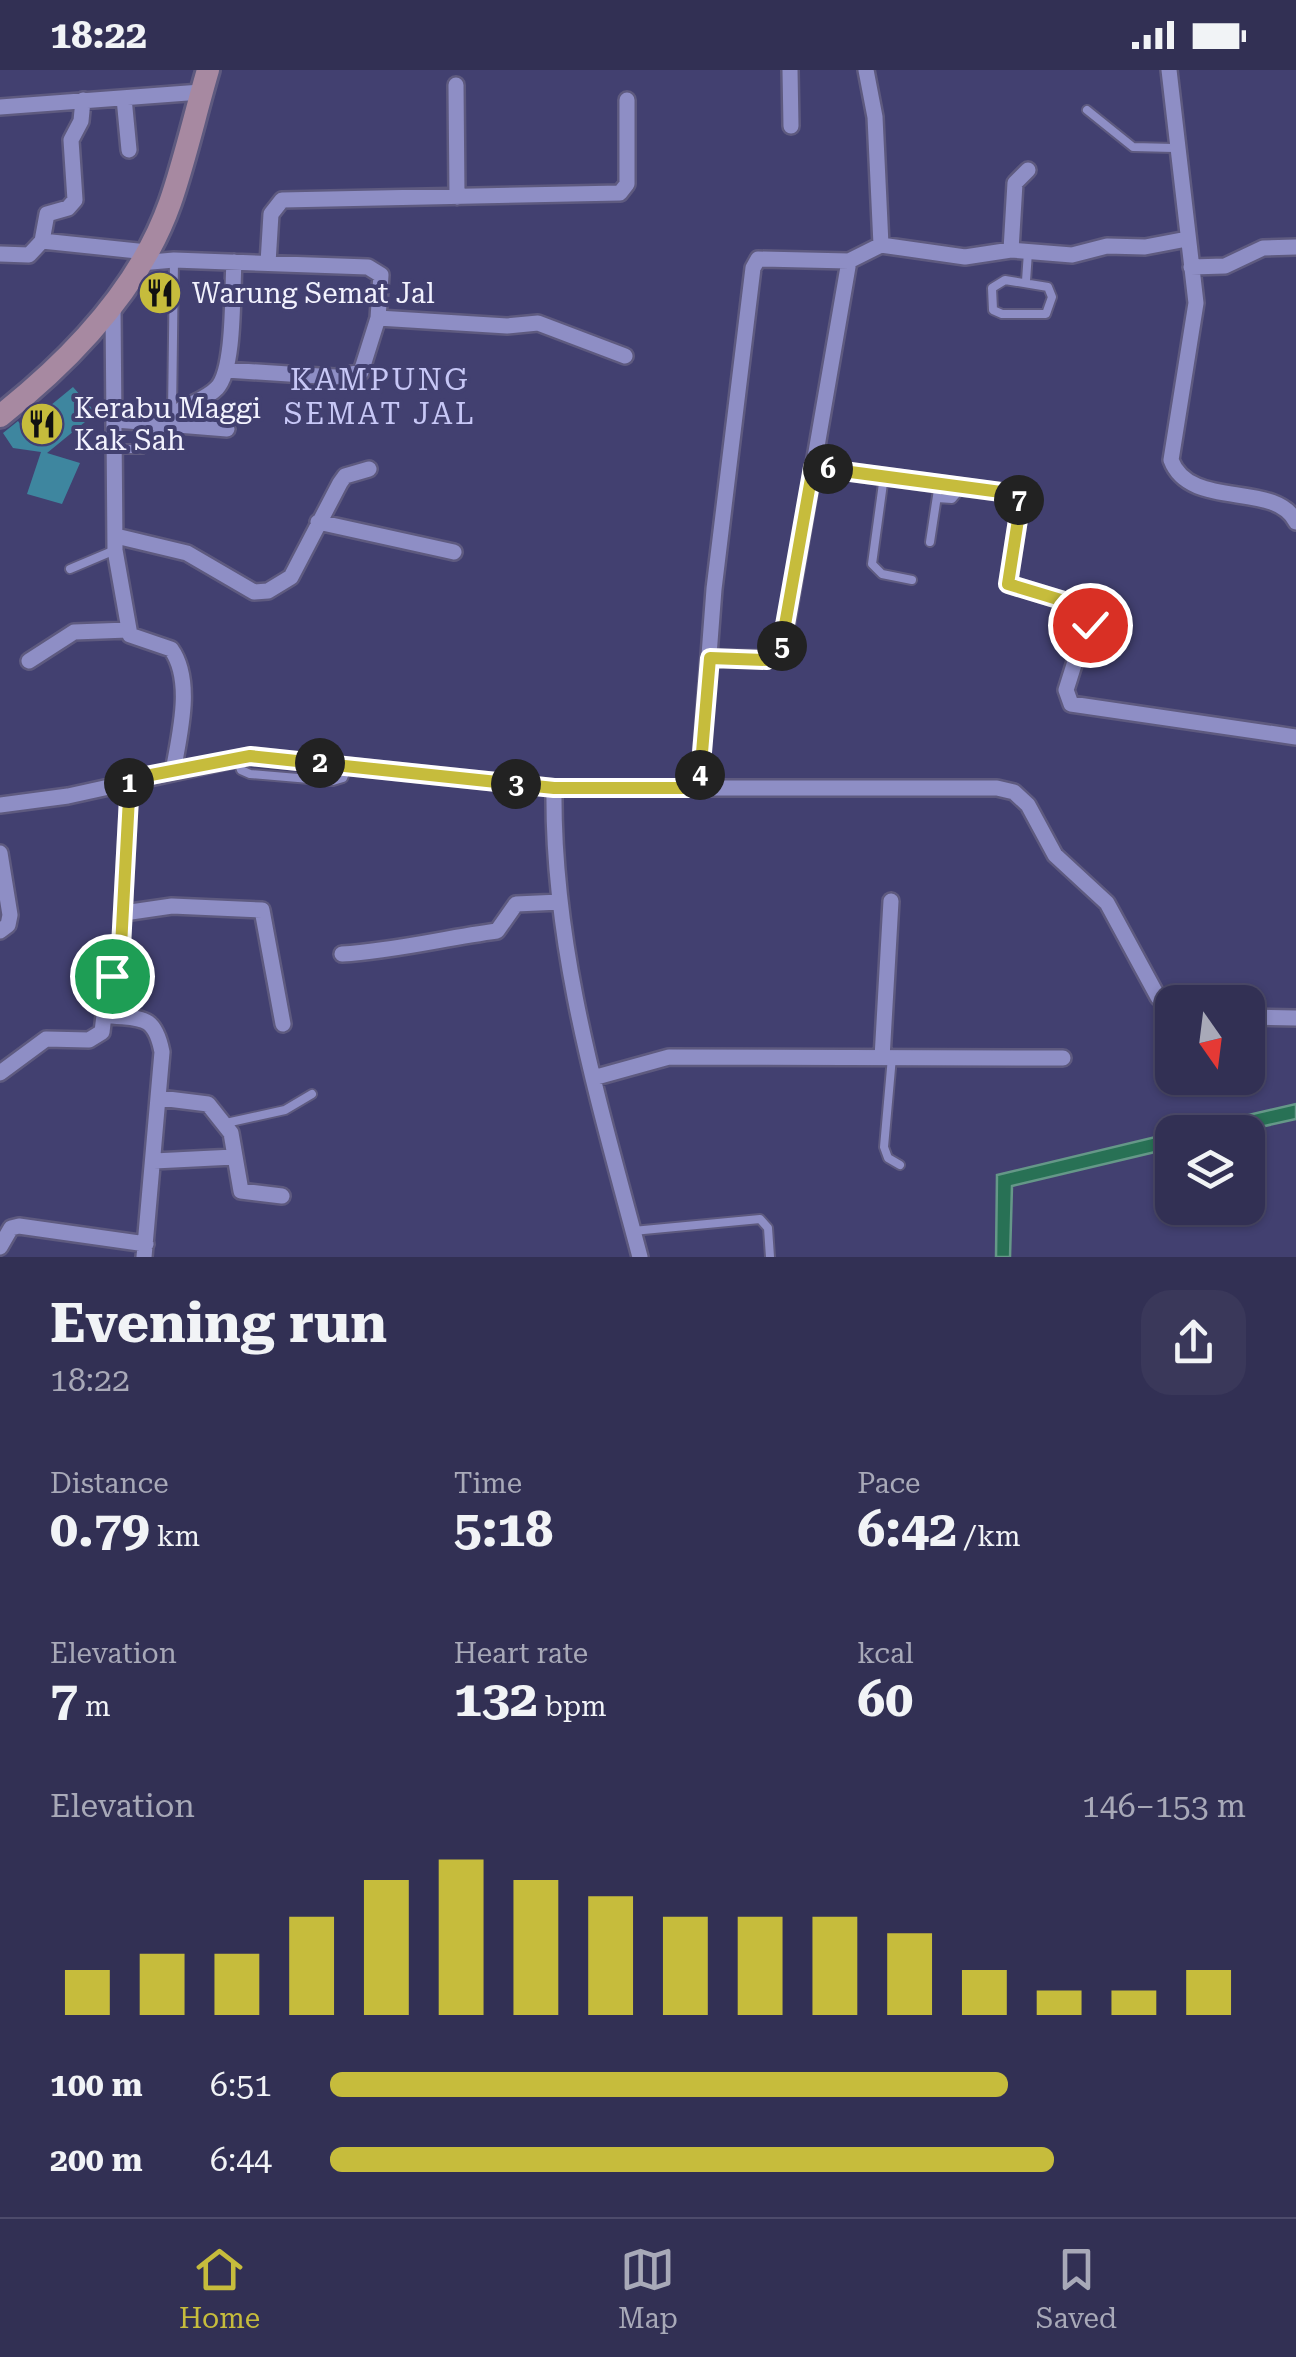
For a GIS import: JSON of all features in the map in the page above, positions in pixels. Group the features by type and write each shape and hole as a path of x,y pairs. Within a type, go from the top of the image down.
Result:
{"main road":[{"path":"0,416 73,352 113,305 144,258 170,204 205,81"}],"street":[{"path":"790,70 791,126"},
{"path":"866,70 875,118 881,245"},
{"path":"1168,70 1196,317 1171,453 1174,466 1193,485 1286,507 1296,522"},
{"path":"0,106 124,98 205,81"},
{"path":"456,85 458,197"},
{"path":"124,98 130,150"},
{"path":"0,254 29,255 42,241 47,214 68,208 75,200 71,140 81,121 83,100"},
{"path":"268,263 271,214 282,200 599,195 624,191 627,100"},
{"path":"1020,251 1015,183 1028,170"},
{"path":"699,788 714,589 753,268 758,259 767,256 849,261 881,245 965,257 1020,251 1072,256 1107,246 1146,247 1187,239"},
{"path":"42,241 144,258 374,268 382,280 378,318 366,366 358,374 226,370"},
{"path":"1191,267 1225,266 1263,248 1296,247"},
{"path":"710,658 767,660 780,653 849,261"},
{"path":"169,419 214,390 226,370 234,262"},
{"path":"113,305 115,543 128,630 134,639 172,649 177,658 183,698 173,772"},
{"path":"378,318 507,326 538,323 624,356"},
{"path":"116,420 169,419 227,429"},
{"path":"813,467 884,476 938,490 963,486 1010,492 1019,498 1006,575 1011,587 1084,607 1090,614 1066,690 1071,704 1296,738"},
{"path":"115,543 188,553 254,592 279,588 291,578 345,476 369,470"},
{"path":"318,522 454,552"},
{"path":"29,660 74,632 128,630"},
{"path":"0,805 68,796 237,758 554,788 997,788 1014,792 1028,805 1055,855 1107,903 1155,991"},
{"path":"0,1074 46,1039 98,1036 105,1015 108,982 120,968 130,779"},
{"path":"554,788 553,849 573,1004 640,1257"},
{"path":"0,853 10,920 0,931"},
{"path":"887,1058 891,901"},
{"path":"342,954 400,944 423,946 454,934 497,931 516,904 560,902"},
{"path":"124,913 172,906 262,910 283,1024"},
{"path":"0,1247 10,1228 19,1226 145,1250 162,1052 157,1027 146,1020 105,1015"},
{"path":"1265,1017 1296,1018"},
{"path":"593,1078 668,1057 1063,1058"},
{"path":"160,1098 205,1102 231,1133 241,1191 282,1196"},
{"path":"154,1161 234,1157"}],"lane":[{"path":"1087,110 1133,147 1174,148"},
{"path":"1020,251 1026,282"},
{"path":"117,449 142,448 169,419 174,260"},
{"path":"1026,282 1048,287 1051,304 1046,314 1036,317 993,310 990,292 995,283 1026,282"},
{"path":"884,476 872,564 882,574 912,580"},
{"path":"930,542 938,490"},
{"path":"70,570 115,543"},
{"path":"887,1058 884,1151 900,1165"},
{"path":"222,1124 284,1110 312,1094"},
{"path":"633,1231 760,1219 768,1228 770,1257"}],"shaded area":[{"path":"1296,1104 1296,1119 1265,1126 1265,1115 1248,1115"},
{"path":"1155,1137 1155,1152 1012,1186 1010,1257 996,1257 997,1175"}],"building":[{"name":"Warung Semat Jal","path":"166,272 166,314 144,306"},
{"path":"73,387 96,413 47,453 80,463 62,504 27,494 41,452 13,448 3,433 18,421 23,428"}],"place":[{"name":"Warung Semat Jal","path":"160,293"},
{"name":"Kerabu Maggi Kak Sah","path":"42,424"}],"district":[{"name":"KAMPUNG SEMAT JAL","path":"380,397"}],"route":[{"path":"112,976 120,965 130,779 250,756 554,788 699,788 710,658 772,660 780,653 813,467 1016,494 1020,507 1006,575 1008,584 1017,590 1084,607 1090,614 1090,625"}]}
